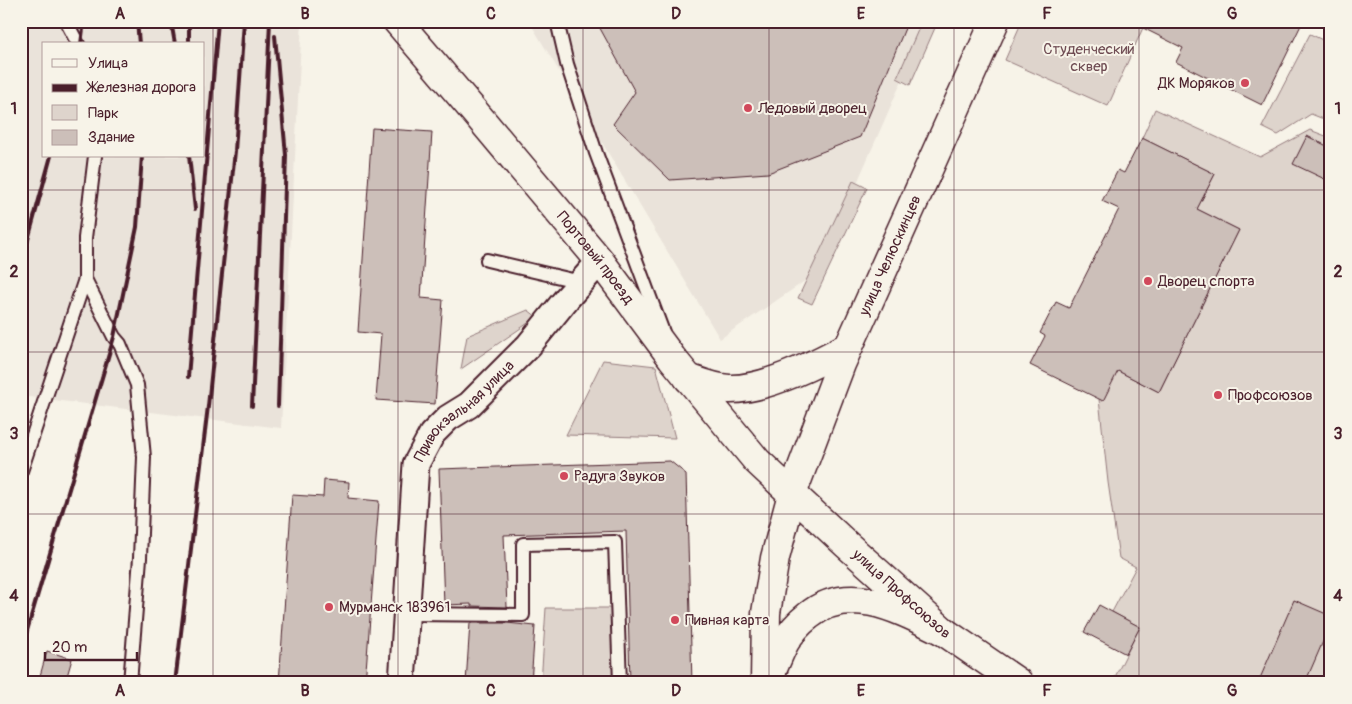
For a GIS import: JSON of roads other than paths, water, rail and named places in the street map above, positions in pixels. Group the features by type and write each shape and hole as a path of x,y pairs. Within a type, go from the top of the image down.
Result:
{"main road":[{"name":"улица Челюскинцев","path":"766,683 766,613 775,558 792,494 841,364 995,21"},
{"name":"Портовый проезд","path":"400,23 600,261 680,368 757,461 792,494"},
{"path":"680,368 710,387 729,389 750,387 804,368 849,346"},
{"name":"улица Профсоюзов","path":"792,494 943,631 1008,680"},
{"path":"766,683 786,642 800,622 815,610 835,601 857,600 880,604 906,613 943,631"}],"street":[{"name":"Привокзальная улица","path":"402,683 416,464 432,434 448,418 469,405 529,345 600,261"}],"lane":[{"path":"66,21 77,42"},
{"path":"557,21 567,64 596,153 661,324 680,368"},
{"path":"21,471 85,278 85,238 95,158"},
{"path":"488,260 581,282"},
{"path":"85,278 114,336 120,344 137,385 144,458 140,558 130,683"},
{"path":"407,614 523,615 523,544 615,542 620,683"}],"railway":[{"path":"81,42 84,21"},
{"path":"137,21 139,42"},
{"path":"171,21 175,42"},
{"path":"189,21 189,42"},
{"path":"188,377 218,21"},
{"path":"175,683 208,406 235,151 244,21"},
{"path":"252,406 270,21"},
{"path":"275,36 286,155 278,406"},
{"path":"21,265 50,158"},
{"path":"21,651 114,337 137,227 142,158"},
{"path":"189,158 195,209"}],"place":[{"name":"ДК Моряков","path":"1245,83"},
{"name":"Ледовый дворец","path":"748,108"},
{"name":"Дворец спорта","path":"1148,281"},
{"name":"Профсоюзов","path":"1218,395"},
{"name":"Радуга Звуков","path":"564,476"},
{"name":"Мурманск 183961","path":"329,607"},
{"name":"Пивная карта","path":"675,620"}],"park label":[{"name":"Студенческий сквер","path":"1089,58"}]}
